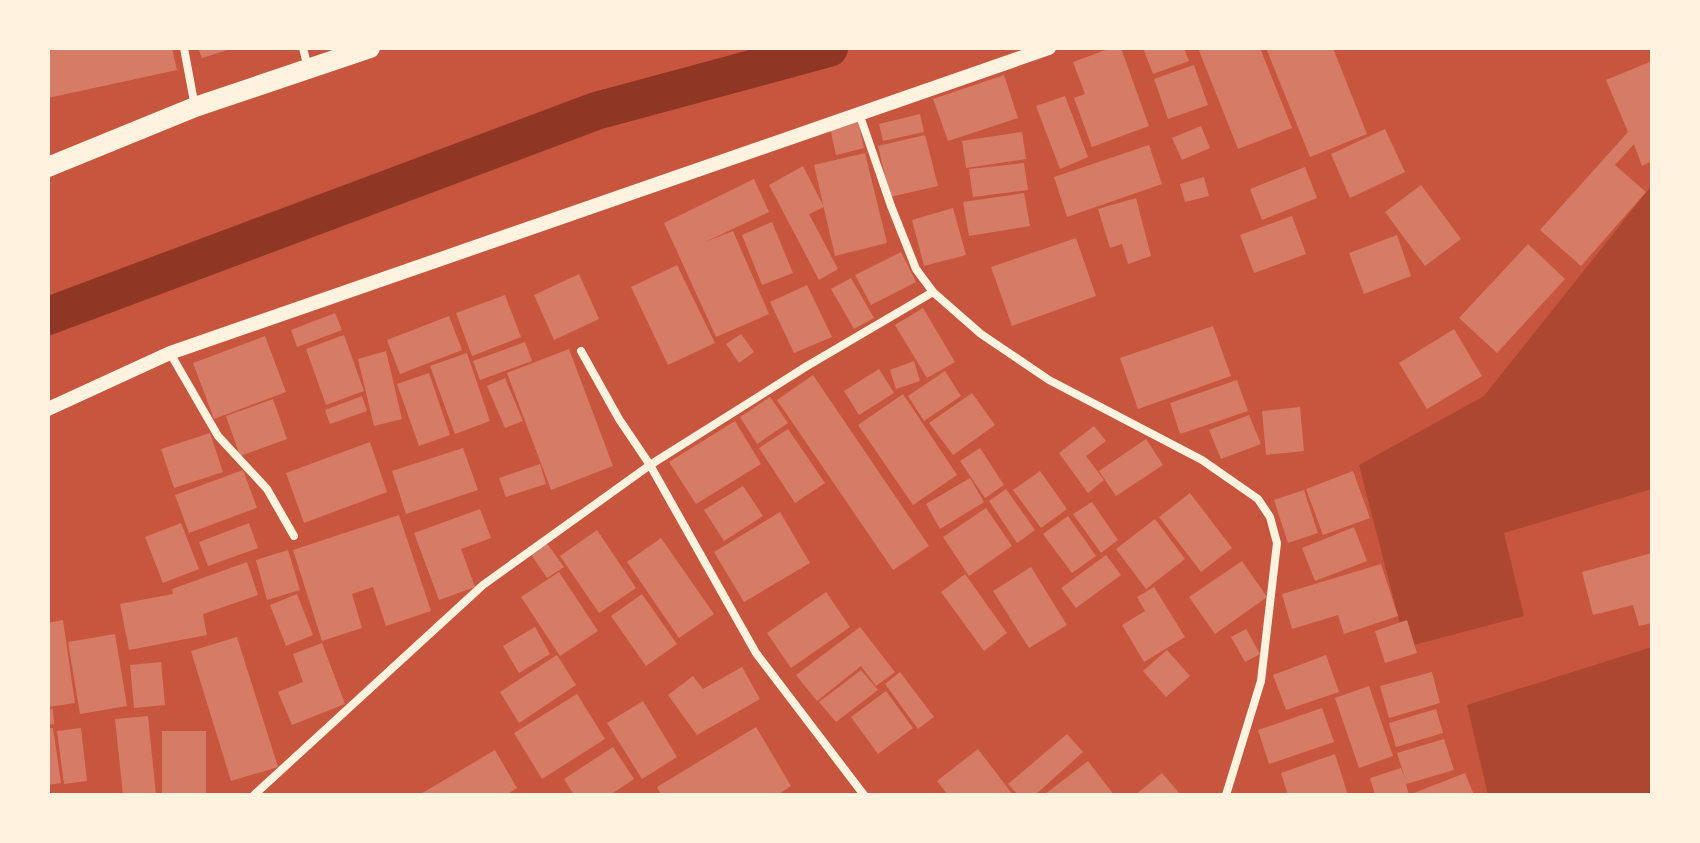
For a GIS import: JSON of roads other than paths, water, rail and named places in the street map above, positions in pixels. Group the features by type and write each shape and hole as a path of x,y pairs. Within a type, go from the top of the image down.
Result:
{"main road":[{"path":"48,167 195,107 370,48"}],"street":[{"path":"184,48 195,107"},
{"path":"303,48 308,69"},
{"path":"48,409 170,353 1049,48"},
{"path":"860,116 916,269 933,292 981,334 1049,380 1202,460 1258,499 1270,517 1277,543 1261,681 1226,795"},
{"path":"254,795 483,585 650,465 807,366 933,292"},
{"path":"581,351 619,419 650,465 756,653 864,795"},
{"path":"170,353 218,436 267,489 294,536"}],"waterway":[{"path":"48,316 596,111 829,48"}]}
